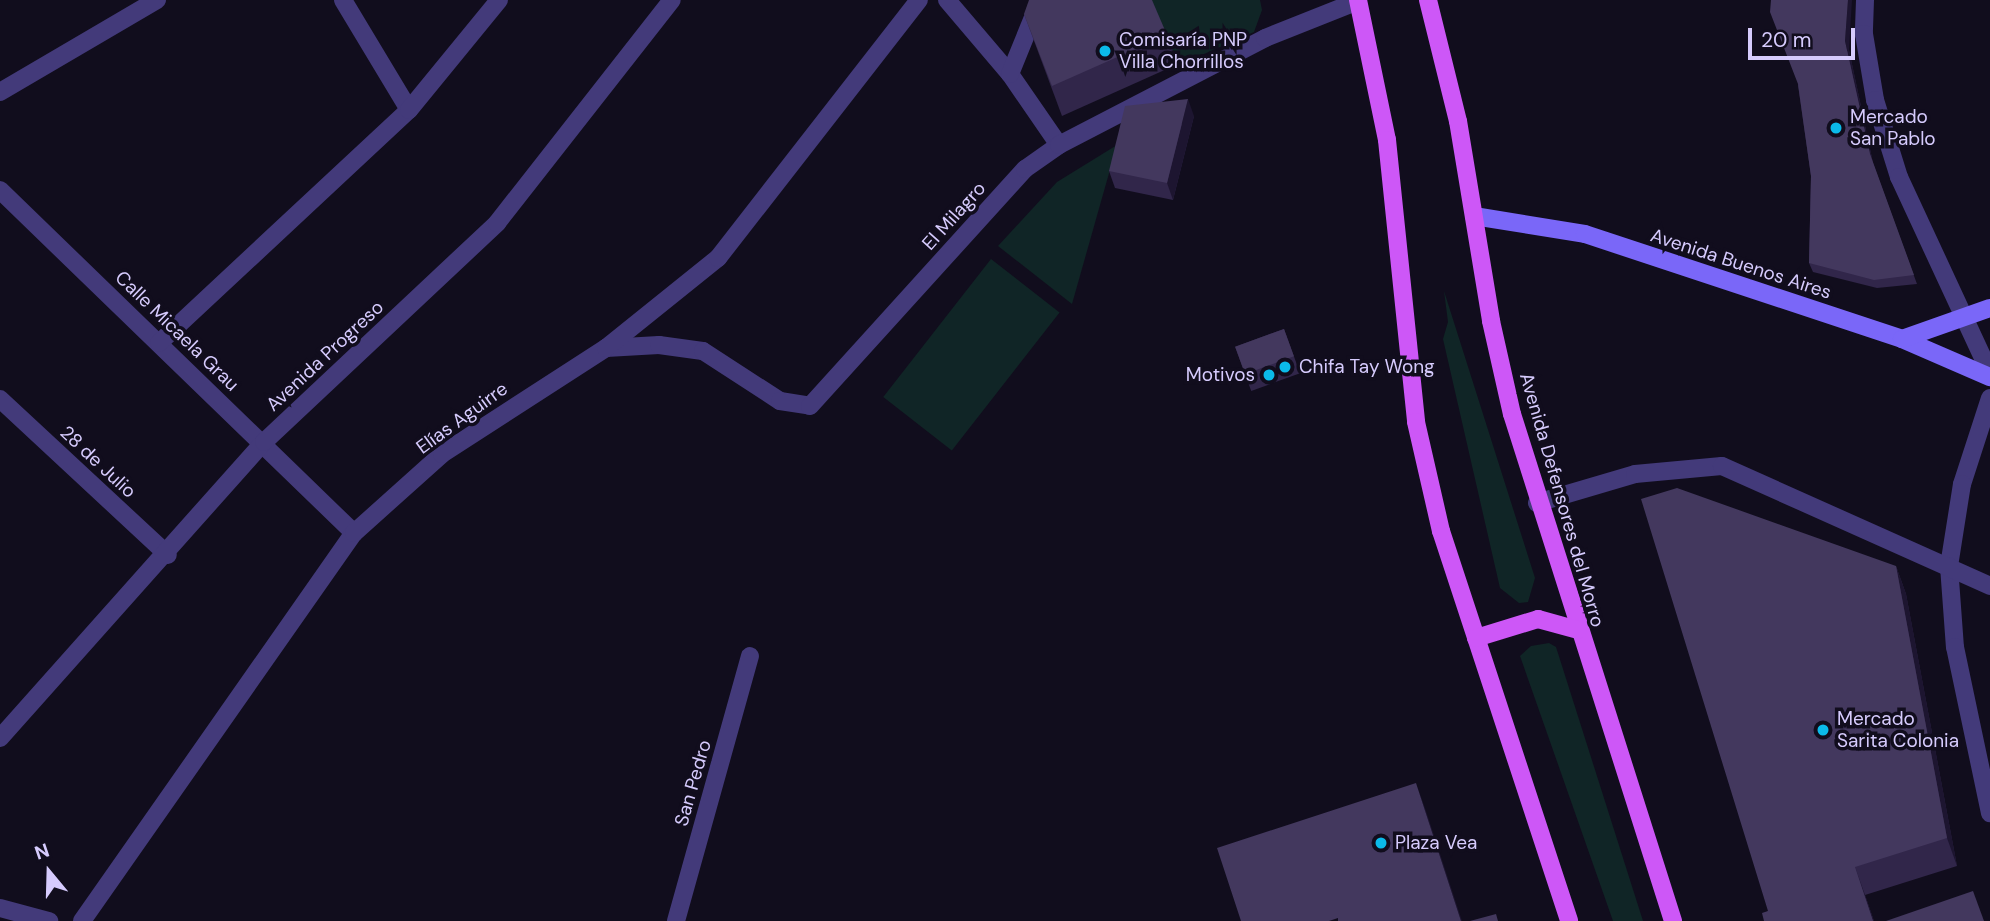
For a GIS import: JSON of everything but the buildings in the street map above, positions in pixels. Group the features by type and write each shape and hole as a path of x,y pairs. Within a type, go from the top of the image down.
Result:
{"main road":[{"path":"1358,0 1387,140 1416,422 1441,531 1569,921"},
{"name":"Avenida Defensores del Morro","path":"1428,0 1458,121 1491,321 1537,503 1674,921"},
{"path":"1476,638 1538,619 1578,630"}],"street":[{"path":"0,92 157,0"},
{"path":"343,0 409,110"},
{"path":"159,343 409,110 499,0"},
{"name":"Avenida Progreso","path":"1,738 168,555 264,442 497,223 672,0"},
{"name":"Elías Aguirre","path":"82,921 354,533 442,454 606,348 718,258 919,0"},
{"path":"947,0 1010,74 1059,145"},
{"path":"1010,74 1041,0"},
{"name":"El Milagro","path":"606,348 659,345 703,351 780,401 810,406 1025,169 1059,145 1265,38 1358,0"},
{"path":"1866,0 1864,34 1875,100 1899,177 1990,375"},
{"name":"Calle Micaela Grau","path":"0,190 264,442 354,533"},
{"name":"Avenida Buenos Aires","path":"1474,216 1585,234 1902,339 1990,375"},
{"path":"1902,339 1990,309"},
{"path":"1990,398 1962,484 1949,566 1955,647 1990,813"},
{"name":"28 de Julio","path":"0,399 168,555"},
{"path":"1537,503 1635,474 1722,466 1990,586"},
{"name":"San Pedro","path":"676,921 750,656"},
{"path":"0,908 49,921"}],"green space":[{"path":"1149,0 1260,0 1262,10 1254,32 1179,65"},
{"path":"1117,145 1072,304 998,246 1057,182"},
{"path":"991,259 1060,313 952,450 883,397"},
{"path":"1444,291 1535,578 1528,602 1519,603 1500,588 1443,339 1448,322"},
{"path":"1549,643 1556,647 1643,921 1613,921 1520,656 1531,646"}],"place":[{"name":"Comisaría PNP Villa Chorrillos","path":"1105,51"},
{"name":"Mercado San Pablo","path":"1836,128"},
{"name":"Chifa Tay Wong","path":"1285,367"},
{"name":"Motivos","path":"1269,375"},
{"name":"Mercado Sarita Colonia","path":"1823,730"},
{"name":"Plaza Vea","path":"1381,843"}]}
